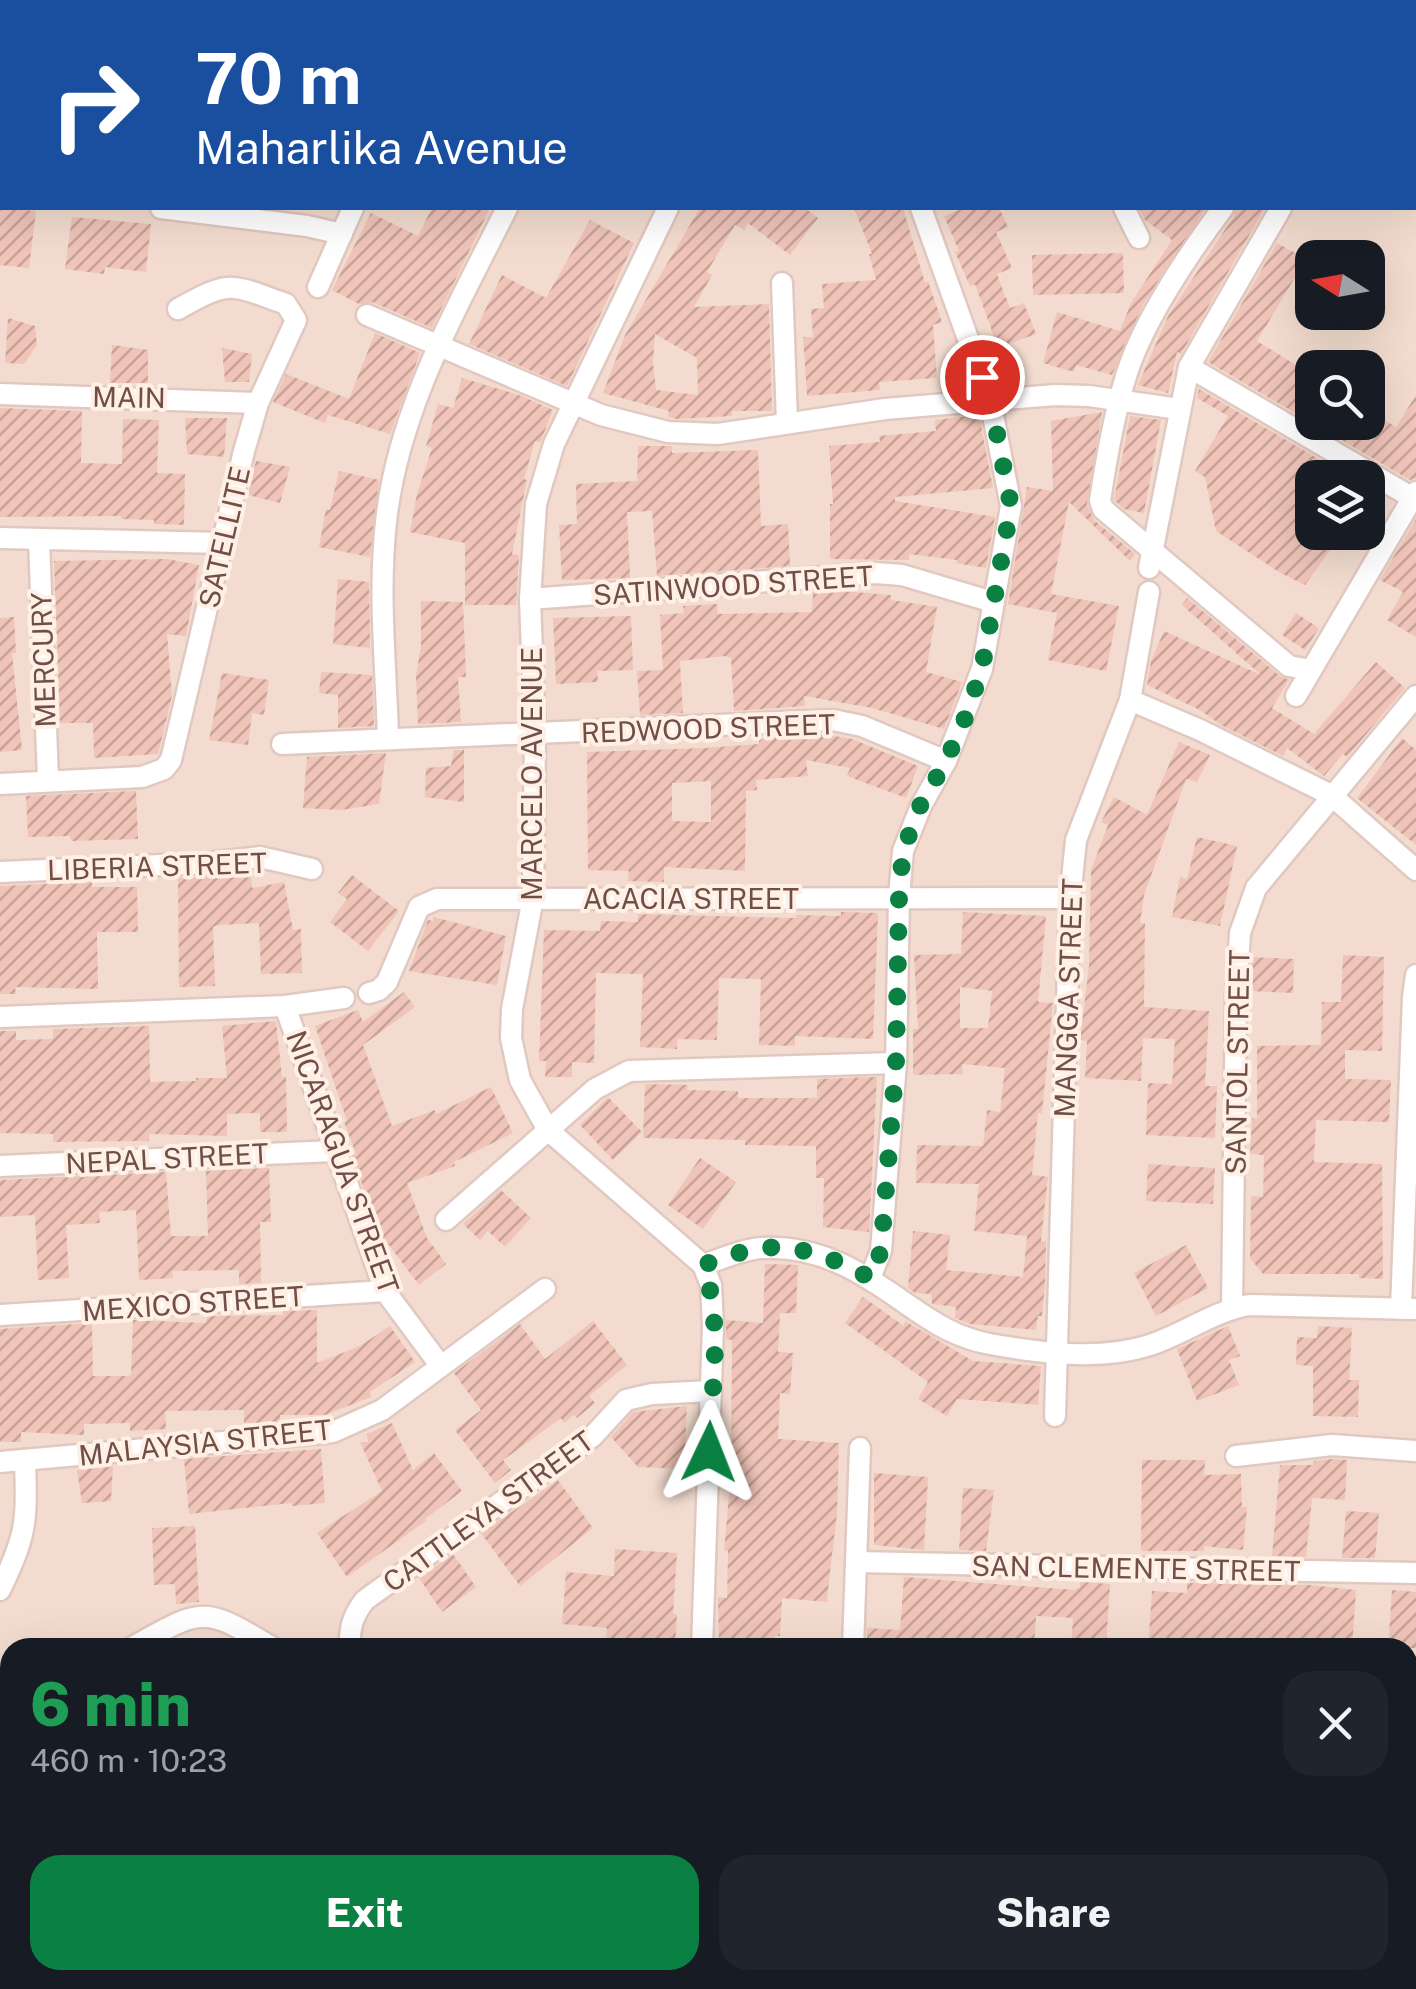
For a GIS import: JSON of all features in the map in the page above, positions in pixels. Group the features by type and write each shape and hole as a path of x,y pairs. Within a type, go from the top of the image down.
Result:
{"street":[{"path":"185,210 342,234"},
{"path":"318,286 353,210"},
{"path":"388,738 383,580 386,521 401,448 416,396 506,210"},
{"name":"MARCELO AVENUE","path":"667,210 554,444 536,504 530,599 536,735 533,898 512,1009 511,1038 520,1080 548,1130 703,1265"},
{"path":"870,1278 881,1251 896,1063 903,851 920,806 946,761 982,668 1011,506 990,400 923,210"},
{"path":"1125,210 1139,238"},
{"path":"1222,210 1140,340 1120,400 1100,501 1151,560 1289,666 1311,670"},
{"path":"1151,560 1188,367 1280,210"},
{"path":"782,283 787,422"},
{"name":"SATELLITE","path":"48,780 142,777 164,769 171,760 258,403 296,320 286,304 229,287 216,288 178,310"},
{"path":"368,315 574,404 632,425 668,432 718,434 885,408 1055,395 1178,409"},
{"path":"1188,367 1414,495 1296,696"},
{"name":"MAIN","path":"0,394 258,403"},
{"path":"0,538 223,543"},
{"name":"MERCURY","path":"38,539 48,780"},
{"name":"SATINWOOD STREET","path":"530,599 874,573 902,575 993,602"},
{"name":"MANGGA STREET","path":"1055,1416 1070,898 1076,840 1130,700 1150,592"},
{"name":"SANTOL STREET","path":"1232,1308 1240,933 1256,888 1416,696"},
{"path":"1130,700 1331,795 1416,870"},
{"name":"REDWOOD STREET","path":"282,744 833,720 862,726 946,761"},
{"path":"0,784 48,780"},
{"name":"LIBERIA STREET","path":"0,872 260,857 312,868"},
{"name":"ACACIA STREET","path":"368,993 387,982 413,915 428,901 1070,898"},
{"path":"702,1638 711,1391 711,1286 703,1265 759,1248 840,1260 946,1332 988,1344 1056,1351 1107,1353 1148,1346 1249,1304 1408,1309 1412,996 1416,975"},
{"path":"0,1017 286,1006 344,998"},
{"name":"NICARAGUA STREET","path":"286,1006 385,1291 440,1365"},
{"path":"446,1220 595,1089 629,1071 896,1063"},
{"name":"NEPAL STREET","path":"0,1166 334,1151"},
{"name":"MALAYSIA STREET","path":"0,1462 333,1432 382,1410 545,1289"},
{"name":"MEXICO STREET","path":"0,1315 385,1291"},
{"name":"CATTLEYA STREET","path":"349,1638 355,1613 366,1600 592,1437 626,1400 652,1394 711,1391"},
{"path":"1236,1456 1332,1445 1416,1451"},
{"path":"853,1638 860,1448"},
{"path":"0,1590 22,1544 27,1520 24,1460"},
{"name":"SAN CLEMENTE STREET","path":"856,1562 1416,1573"},
{"path":"150,1638 192,1616 218,1617 256,1638"}],"shaded area":[{"path":"0,210 1416,210 1416,1638 0,1638"}],"building":[{"path":"0,210 36,211 29,268 0,265"},
{"path":"431,210 489,210 432,328 372,302 359,304 332,290 371,213 418,236"},
{"path":"699,210 808,210 818,218 790,255 748,223 744,230 735,225 707,272 712,275 694,307 769,304 772,411 732,411 732,416 677,419 668,417 669,411 603,393 625,335","holes":["655,334 697,358 698,395 656,390"]},
{"path":"855,210 904,210 925,283 928,281 942,322 933,325 937,378 879,382 880,390 807,396 803,337 813,337 811,309 824,308 822,284 876,280 872,254"},
{"path":"959,210 1000,210 1008,227 996,232 1012,268 997,274 1002,296 1010,308 1024,303 1036,334 998,348 975,284 970,286 955,252 959,251 944,216"},
{"path":"1140,210 1205,210 1144,303 1112,375 1076,365 1074,372 1043,363 1057,312 1120,331 1131,303 1172,240 1145,220"},
{"path":"1236,210 1264,210 1181,354 1177,352 1168,393 1138,385 1168,316"},
{"path":"72,217 151,224 146,272 105,267 104,274 65,269"},
{"path":"590,220 634,243 567,386 469,344 502,275 546,298"},
{"path":"1277,243 1295,253 1295,277 1257,341 1295,364 1295,413 1208,362"},
{"path":"1123,253 1124,293 1033,295 1032,255"},
{"path":"8,318 35,326 37,345 24,364 5,363"},
{"path":"375,333 420,353 390,434 328,415 325,423 273,402 286,374 349,399"},
{"path":"112,345 148,350 148,383 110,383"},
{"path":"222,348 252,354 249,382 225,382"},
{"path":"462,378 553,410 540,443 535,441 524,479 527,480 512,554 519,555 516,605 465,605 465,543 410,532 432,448 426,446 438,404 453,408"},
{"path":"1199,389 1320,460 1295,460 1295,550 1330,550 1305,585 1216,531 1205,477 1195,471 1228,416 1197,398"},
{"path":"1416,395 1416,478 1410,480 1385,465 1385,460 1376,460 1342,440 1385,440 1385,420 1396,427"},
{"path":"0,408 82,411 81,463 122,464 123,419 159,420 157,473 185,474 184,525 154,524 154,520 121,516 0,517"},
{"path":"1102,412 1087,505 1094,520 1135,554 1130,561 1069,502 1051,594 1119,606 1106,671 1048,660 1057,613 1008,604 1027,487 1053,491 1051,421"},
{"path":"979,415 993,488 895,497 895,501 995,517 986,568 909,554 909,560 830,559 833,504 829,446 880,442 879,436 936,431 935,420"},
{"path":"1130,416 1161,420 1144,513 1124,509 1114,500"},
{"path":"185,418 227,418 224,457 187,454"},
{"path":"638,446 672,446 672,453 758,450 761,526 788,524 790,566 657,576 652,511 627,512 630,578 562,580 559,525 577,524 576,484 637,481"},
{"path":"256,461 290,467 280,503 248,495"},
{"path":"339,471 379,480 370,557 319,547"},
{"path":"1416,519 1416,637 1387,620 1403,592 1380,580"},
{"path":"167,559 199,565 186,636 167,634 172,696 158,754 94,758 93,723 60,723 54,561"},
{"path":"338,579 369,582 370,648 333,644"},
{"path":"813,591 891,595 891,600 937,607 926,672 962,682 944,729 872,708 804,696 805,706 734,711 731,658 724,656 680,661 683,713 640,715 637,671 663,670 660,615 684,613 683,606 717,604 718,614 812,612"},
{"path":"1187,598 1289,680 1272,708 1314,734 1376,662 1405,688 1347,757 1343,754 1324,776 1287,748 1283,756 1147,685 1151,661 1164,631 1261,675 1182,605"},
{"path":"421,601 463,602 466,677 458,677 461,722 418,724 416,676"},
{"path":"1296,613 1319,628 1305,650 1282,635"},
{"path":"631,616 633,670 597,671 598,682 556,684 553,618"},
{"path":"14,617 16,653 12,653 22,750 0,752 0,618"},
{"path":"321,672 372,675 374,726 338,728 338,695 319,693"},
{"path":"222,673 269,680 264,715 252,713 248,745 209,740"},
{"path":"823,734 852,739 918,766 906,798 847,776 850,768 806,760 808,776 756,780 757,790 746,791 745,871 664,867 664,882 628,881 629,871 588,870 587,752 759,744 759,739","holes":["711,781 711,822 672,821 672,783"]},
{"path":"1402,738 1416,750 1416,845 1357,798"},
{"path":"1179,742 1210,755 1197,782 1186,779 1144,895 1140,923 1145,923 1144,1007 1209,1011 1205,1086 1217,1086 1215,1138 1146,1135 1148,1083 1172,1084 1175,1039 1143,1038 1141,1081 1085,1078 1087,1041 1080,1040 1089,966 1091,870 1108,825 1101,822 1114,797 1147,815"},
{"path":"454,750 464,750 464,802 425,797 426,768 451,766"},
{"path":"386,753 379,804 341,810 303,808 307,757"},
{"path":"136,791 138,839 71,841 70,836 28,837 26,796"},
{"path":"1197,837 1237,846 1220,926 1172,917 1180,877 1187,879"},
{"path":"251,874 252,888 284,882 293,930 301,929 302,973 261,974 259,923 218,925 213,927 215,986 179,987 178,878"},
{"path":"352,875 399,911 368,951 330,922 347,899 338,893"},
{"path":"92,882 92,887 137,887 138,932 97,932 98,989 15,987 16,994 0,994 0,886"},
{"path":"841,912 878,913 873,1039 795,1036 795,1046 759,1045 761,979 719,978 717,1040 677,1039 677,1049 640,1047 643,974 596,973 594,1063 572,1062 572,1077 545,1077 546,1061 539,1061 544,930 600,931 601,921 638,922 638,914 796,918 841,916"},
{"path":"963,912 1046,916 1038,1002 1053,1003 1032,1175 1048,1177 1041,1241 1046,1241 1045,1284 1042,1316 1038,1316 1036,1330 970,1324 955,1318 956,1307 932,1304 931,1294 915,1293 908,1288 913,1231 950,1235 946,1270 1023,1277 1027,1236 974,1231 979,1184 916,1183 917,1145 983,1146 987,1110 1000,1112 1005,1068 962,1064 963,1074 913,1075 913,1029 918,1029 914,955 961,954","holes":["960,987 992,991 988,1028 960,1028"]},
{"path":"434,917 506,936 497,985 409,971 428,920 433,921"},
{"path":"1343,955 1384,957 1382,1051 1345,1050 1345,1079 1391,1080 1389,1122 1316,1120 1314,1162 1382,1164 1383,1279 1359,1278 1359,1274 1263,1274 1250,1258 1251,1196 1263,1197 1264,1155 1250,1154 1252,1118 1257,1119 1257,1046 1321,1045 1322,1002 1341,1002"},
{"path":"1252,957 1294,959 1293,993 1250,991"},
{"path":"404,992 415,1007 363,1045 392,1126 435,1110 436,1114 491,1087 513,1133 454,1162 455,1166 407,1183 427,1238 446,1264 419,1285 386,1246 374,1218 315,1026 358,1010 363,1022"},
{"path":"276,1021 282,1077 286,1077 287,1132 260,1132 260,1113 227,1114 227,1136 149,1134 149,1141 53,1142 53,1134 0,1133 0,1031 16,1031 16,1040 53,1039 53,1029 149,1026 150,1082 196,1081 227,1078 222,1026"},
{"path":"877,1077 869,1232 823,1227 824,1178 816,1178 816,1146 643,1138 645,1084 738,1091 738,1098 817,1098 817,1079"},
{"path":"608,1097 642,1132 613,1160 580,1125"},
{"path":"700,1158 736,1182 703,1229 668,1205"},
{"path":"1148,1164 1215,1168 1213,1204 1146,1201"},
{"path":"269,1168 271,1222 260,1222 261,1283 239,1284 239,1270 172,1271 173,1278 139,1280 136,1210 99,1212 100,1223 66,1225 69,1278 38,1280 35,1215 0,1217 0,1180 166,1172 171,1236 208,1236 206,1171"},
{"path":"501,1190 531,1218 505,1247 488,1231 480,1240 463,1224"},
{"path":"1186,1245 1208,1288 1156,1316 1134,1273"},
{"path":"765,1264 798,1265 796,1313 780,1313 778,1352 793,1353 790,1394 780,1393 778,1439 839,1443 837,1513 827,1602 782,1598 780,1636 719,1638 718,1597 727,1598 728,1551 724,1550 731,1474 732,1340 726,1339 726,1320 763,1323"},
{"path":"863,1297 904,1326 905,1321 973,1361 1041,1366 1038,1405 957,1399 947,1416 918,1399 928,1382 845,1323"},
{"path":"317,1310 317,1363 360,1346 390,1326 415,1362 370,1392 371,1397 325,1415 280,1415 280,1423 244,1423 244,1410 165,1411 166,1429 130,1431 130,1423 84,1424 84,1435 21,1432 21,1442 0,1442 0,1329 92,1323 93,1376 128,1376 133,1320 206,1323 207,1316 283,1315 283,1311"},
{"path":"593,1321 627,1365 589,1396 595,1403 577,1418 574,1415 564,1423 561,1418 503,1460 511,1470 495,1483 455,1430 481,1410 454,1373 520,1324 545,1359"},
{"path":"1228,1326 1240,1356 1229,1360 1239,1385 1197,1401 1177,1349"},
{"path":"1318,1326 1352,1328 1349,1380 1359,1380 1358,1417 1313,1416 1313,1366 1296,1365 1297,1337 1317,1338"},
{"path":"687,1406 684,1469 638,1467 611,1437 633,1412"},
{"path":"392,1423 413,1470 434,1453 462,1491 347,1577 317,1533 382,1491 360,1442 368,1442 367,1434"},
{"path":"321,1449 325,1503 189,1514 184,1459"},
{"path":"1142,1460 1205,1460 1204,1475 1241,1474 1242,1507 1247,1507 1243,1550 1204,1546 1204,1551 1141,1551"},
{"path":"1347,1460 1345,1500 1312,1498 1306,1557 1272,1556 1280,1465 1313,1465 1314,1461"},
{"path":"113,1466 111,1501 82,1503 77,1470"},
{"path":"874,1473 928,1477 924,1550 874,1545"},
{"path":"558,1480 593,1528 520,1586 481,1533"},
{"path":"963,1488 994,1490 986,1551 959,1550"},
{"path":"1346,1511 1379,1513 1375,1558 1342,1558"},
{"path":"195,1526 199,1602 176,1604 175,1584 154,1585 152,1528"},
{"path":"615,1549 677,1553 676,1638 606,1638 607,1628 562,1624 566,1572 614,1576"},
{"path":"453,1554 476,1587 442,1612 419,1578"},
{"path":"904,1577 1075,1590 1080,1582 1110,1584 1107,1638 1072,1638 1073,1618 1036,1616 1035,1638 867,1638 867,1628 900,1630"},
{"path":"1187,1583 1310,1585 1356,1590 1353,1638 1149,1638 1152,1591 1187,1593"},
{"path":"1392,1590 1416,1592 1416,1638 1389,1638"}],"route":[{"path":"709,1452 713,1328 711,1286 703,1265 759,1248 840,1260 870,1278 881,1251 896,1063 903,851 920,806 966,716 982,668 1011,506 982,377"}]}
